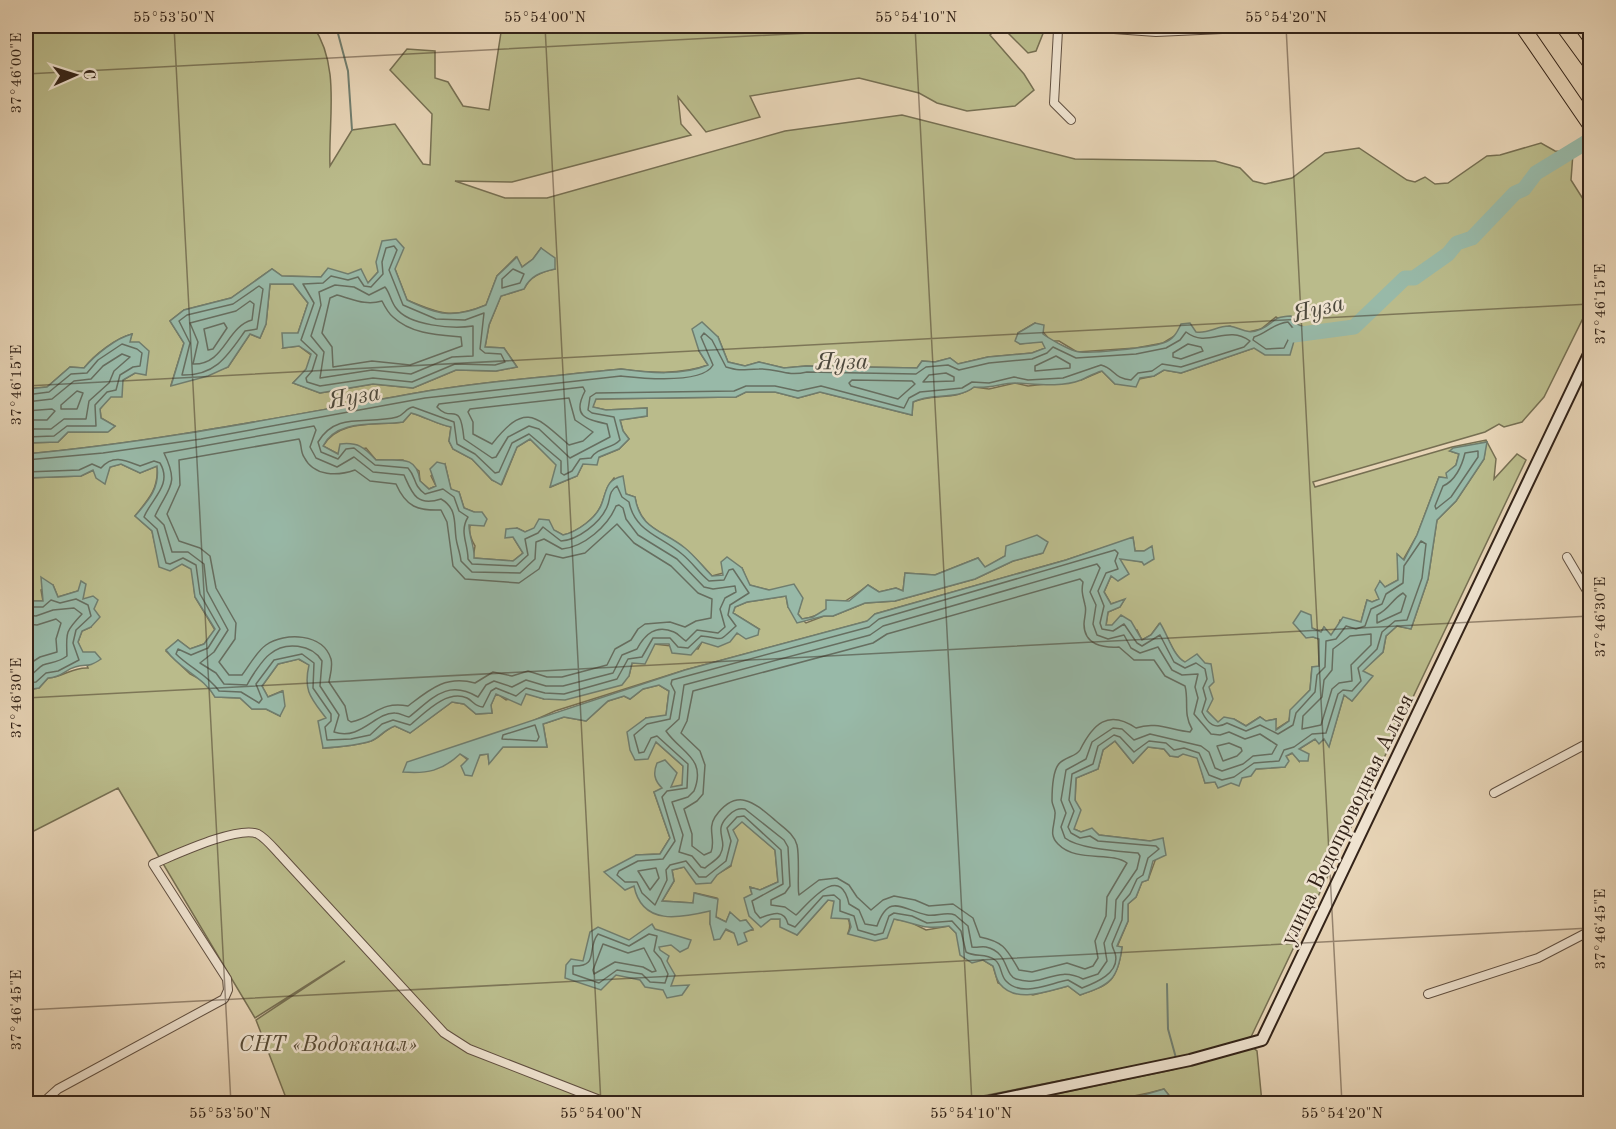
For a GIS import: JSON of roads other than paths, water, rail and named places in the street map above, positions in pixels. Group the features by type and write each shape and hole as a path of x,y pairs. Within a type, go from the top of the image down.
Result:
{"highway":[{"path":"1522,26 1588,123"},
{"path":"1563,26 1590,63"}],"street":[{"path":"1063,26 1058,30 1054,103 1071,120"},
{"path":"1071,26 1156,32 1290,26"},
{"name":"улица Водопроводная Аллея","path":"978,1104 1190,1060 1262,1040 1590,352"},
{"path":"1567,556 1590,596"},
{"path":"1494,793 1590,742"},
{"path":"47,1104 48,1098 58,1089 224,999 228,990 226,979 153,864 232,835 245,833 259,835 282,857 444,1033 470,1049 610,1104"},
{"path":"1428,994 1538,958 1590,931"}],"water":[{"path":"396,239 404,248 395,269 407,300 437,312 455,314 486,305 497,276 517,257 522,267 533,259 541,248 555,258 555,269 536,275 524,289 501,296 489,325 485,347 504,348 517,367 496,371 456,370 413,388 373,384 320,393 293,383 306,369 311,354 299,346 283,348 282,333 298,333 308,303 293,284 270,284 266,324 260,338 250,334 228,367 208,376 171,386 184,343 170,321 184,310 231,298 272,269 282,276 321,277 328,268 348,274 361,269 368,283 378,272 376,262 382,241"},
{"path":"1291,316 1297,324 1312,331 1305,338 1294,341 1290,355 1265,355 1254,348 1181,373 1164,370 1154,376 1140,378 1136,387 1115,384 1102,371 1065,384 1015,383 974,387 960,394 928,397 913,402 912,415 820,392 798,398 775,392 746,392 736,397 596,399 593,407 606,410 647,408 647,416 620,420 623,431 629,439 619,449 599,457 597,465 583,464 577,476 550,487 556,465 530,439 517,447 501,485 492,480 472,459 453,449 449,441 451,427 411,413 403,422 358,425 338,431 329,437 323,446 338,454 340,444 352,444 364,449 376,460 399,460 411,463 418,472 420,481 429,489 436,486 430,469 437,462 445,464 451,489 459,492 464,508 482,512 487,519 484,526 469,525 474,558 513,561 523,553 513,537 505,538 506,529 517,528 525,532 534,528 539,519 549,520 554,530 563,535 574,531 596,514 610,483 623,476 626,494 635,497 638,508 647,523 685,548 712,576 723,575 721,562 727,557 742,568 750,585 769,590 794,584 803,598 798,614 802,619 813,617 826,609 826,600 849,601 868,585 879,592 896,588 903,591 905,573 935,575 978,558 985,567 1005,556 1006,546 1037,535 1048,542 1043,553 1013,561 975,579 895,601 865,603 833,616 797,623 788,607 786,596 747,602 735,607 733,613 759,629 758,635 746,639 737,633 730,642 718,647 702,642 691,655 672,653 669,644 655,644 645,664 632,663 629,676 622,685 565,700 544,699 526,694 521,705 496,694 491,705 492,713 476,714 464,704 452,702 410,733 395,726 371,741 347,746 323,748 318,721 326,718 316,705 308,688 309,665 299,659 278,664 262,686 268,697 283,691 285,706 280,716 266,709 252,709 240,698 215,697 166,650 178,640 190,649 204,644 215,629 195,597 191,569 182,564 170,571 159,567 152,531 135,516 149,499 155,487 157,466 140,473 121,464 110,467 105,484 96,478 93,470 81,476 26,478 26,454 175,435 471,385 621,369 665,373 687,371 708,365 699,351 692,329 702,322 718,337 728,362 745,366 759,362 784,368 806,366 917,368 922,361 935,362 950,358 958,364 988,357 1032,353 1045,348 1042,342 1020,344 1015,341 1018,333 1035,323 1044,325 1043,334 1063,346 1075,351 1091,352 1163,343 1174,336 1181,324 1190,323 1196,332 1229,326 1251,332 1277,319"},
{"path":"132,334 130,342 139,342 149,351 146,375 135,373 123,380 122,397 111,397 100,409 101,418 115,426 108,432 68,432 58,442 26,443 26,389 47,387 70,367 84,368 106,348"},
{"path":"1487,442 1484,459 1456,501 1437,520 1428,579 1411,629 1397,626 1386,636 1383,652 1363,671 1373,676 1352,701 1344,695 1329,747 1324,739 1319,744 1315,739 1299,749 1309,754 1308,761 1299,761 1292,753 1286,756 1289,761 1285,767 1256,769 1251,776 1242,778 1239,786 1231,783 1218,788 1215,782 1205,783 1197,758 1183,754 1178,757 1170,756 1164,749 1148,747 1133,763 1115,741 1103,750 1098,769 1076,778 1075,800 1081,810 1074,829 1081,832 1092,828 1099,835 1150,841 1163,838 1166,855 1153,861 1148,880 1142,882 1136,897 1128,904 1128,921 1117,946 1122,947 1115,974 1111,980 1099,988 1080,995 1068,986 1023,995 1007,990 999,982 993,966 983,960 972,963 960,955 956,933 949,926 926,927 894,919 887,938 875,941 848,934 851,927 849,919 831,918 834,901 828,900 797,935 780,927 780,919 771,919 761,927 749,916 744,898 752,894 750,887 760,890 778,882 775,850 742,822 733,830 738,840 731,865 717,875 711,883 696,884 684,867 672,870 674,881 662,901 693,903 694,893 718,899 716,917 726,922 730,912 740,921 746,920 753,929 744,933 747,941 738,945 734,933 726,929 720,939 714,940 710,911 675,917 654,913 645,908 638,899 634,886 625,890 604,872 636,855 660,854 670,838 654,792 662,788 657,782 655,770 657,763 665,760 677,773 671,787 682,785 683,766 656,742 648,759 635,760 630,750 627,732 646,718 666,715 669,691 659,685 643,689 630,699 624,696 608,701 586,721 564,717 543,724 547,747 503,747 489,764 488,754 480,755 472,776 465,775 461,766 468,759 460,754 434,770 403,772 407,762 685,670 867,621 875,614 1066,560 1133,537 1135,551 1144,551 1152,546 1154,559 1144,565 1142,562 1120,559 1129,574 1118,581 1111,576 1104,592 1111,604 1125,599 1120,607 1108,612 1106,625 1112,625 1121,615 1131,621 1142,640 1151,635 1160,623 1181,659 1185,662 1197,654 1205,663 1211,664 1214,682 1209,687 1213,699 1207,711 1218,722 1224,717 1234,719 1246,726 1260,717 1266,721 1276,719 1276,730 1289,721 1290,710 1310,690 1312,667 1319,666 1319,639 1306,638 1293,623 1301,611 1311,615 1312,628 1321,632 1324,627 1331,635 1343,617 1361,622 1367,600 1372,602 1379,599 1375,590 1380,581 1385,587 1398,580 1397,554 1404,560 1417,535 1439,477 1447,478 1446,473 1456,465 1459,454 1450,451 1453,448"},
{"path":"41,577 53,585 58,597 78,591 81,581 86,584 83,599 93,596 98,600 94,609 100,617 91,627 82,631 78,642 83,652 95,652 101,659 90,665 75,667 48,678 39,688 26,690 26,601 43,601"},
{"path":"652,924 655,929 691,940 688,948 680,952 671,945 659,947 669,956 667,961 675,975 671,986 689,985 682,995 667,998 663,990 645,987 640,980 616,975 601,990 565,978 566,965 571,959 583,961 590,932 598,927 629,940"},
{"path":"1164,1089 1175,1103 1078,1103 1140,1096"}],"waterway":[{"path":"336,26 348,71 352,130"},
{"name":"Яуза","path":"1294,335 1354,327 1405,278 1414,278 1448,254 1457,243 1472,238 1515,193 1524,189 1536,173 1590,140"},
{"path":"1167,984 1168,1029 1176,1058"}],"park label":[{"name":"СНТ «Водоканал»","path":"328,1043"}]}
